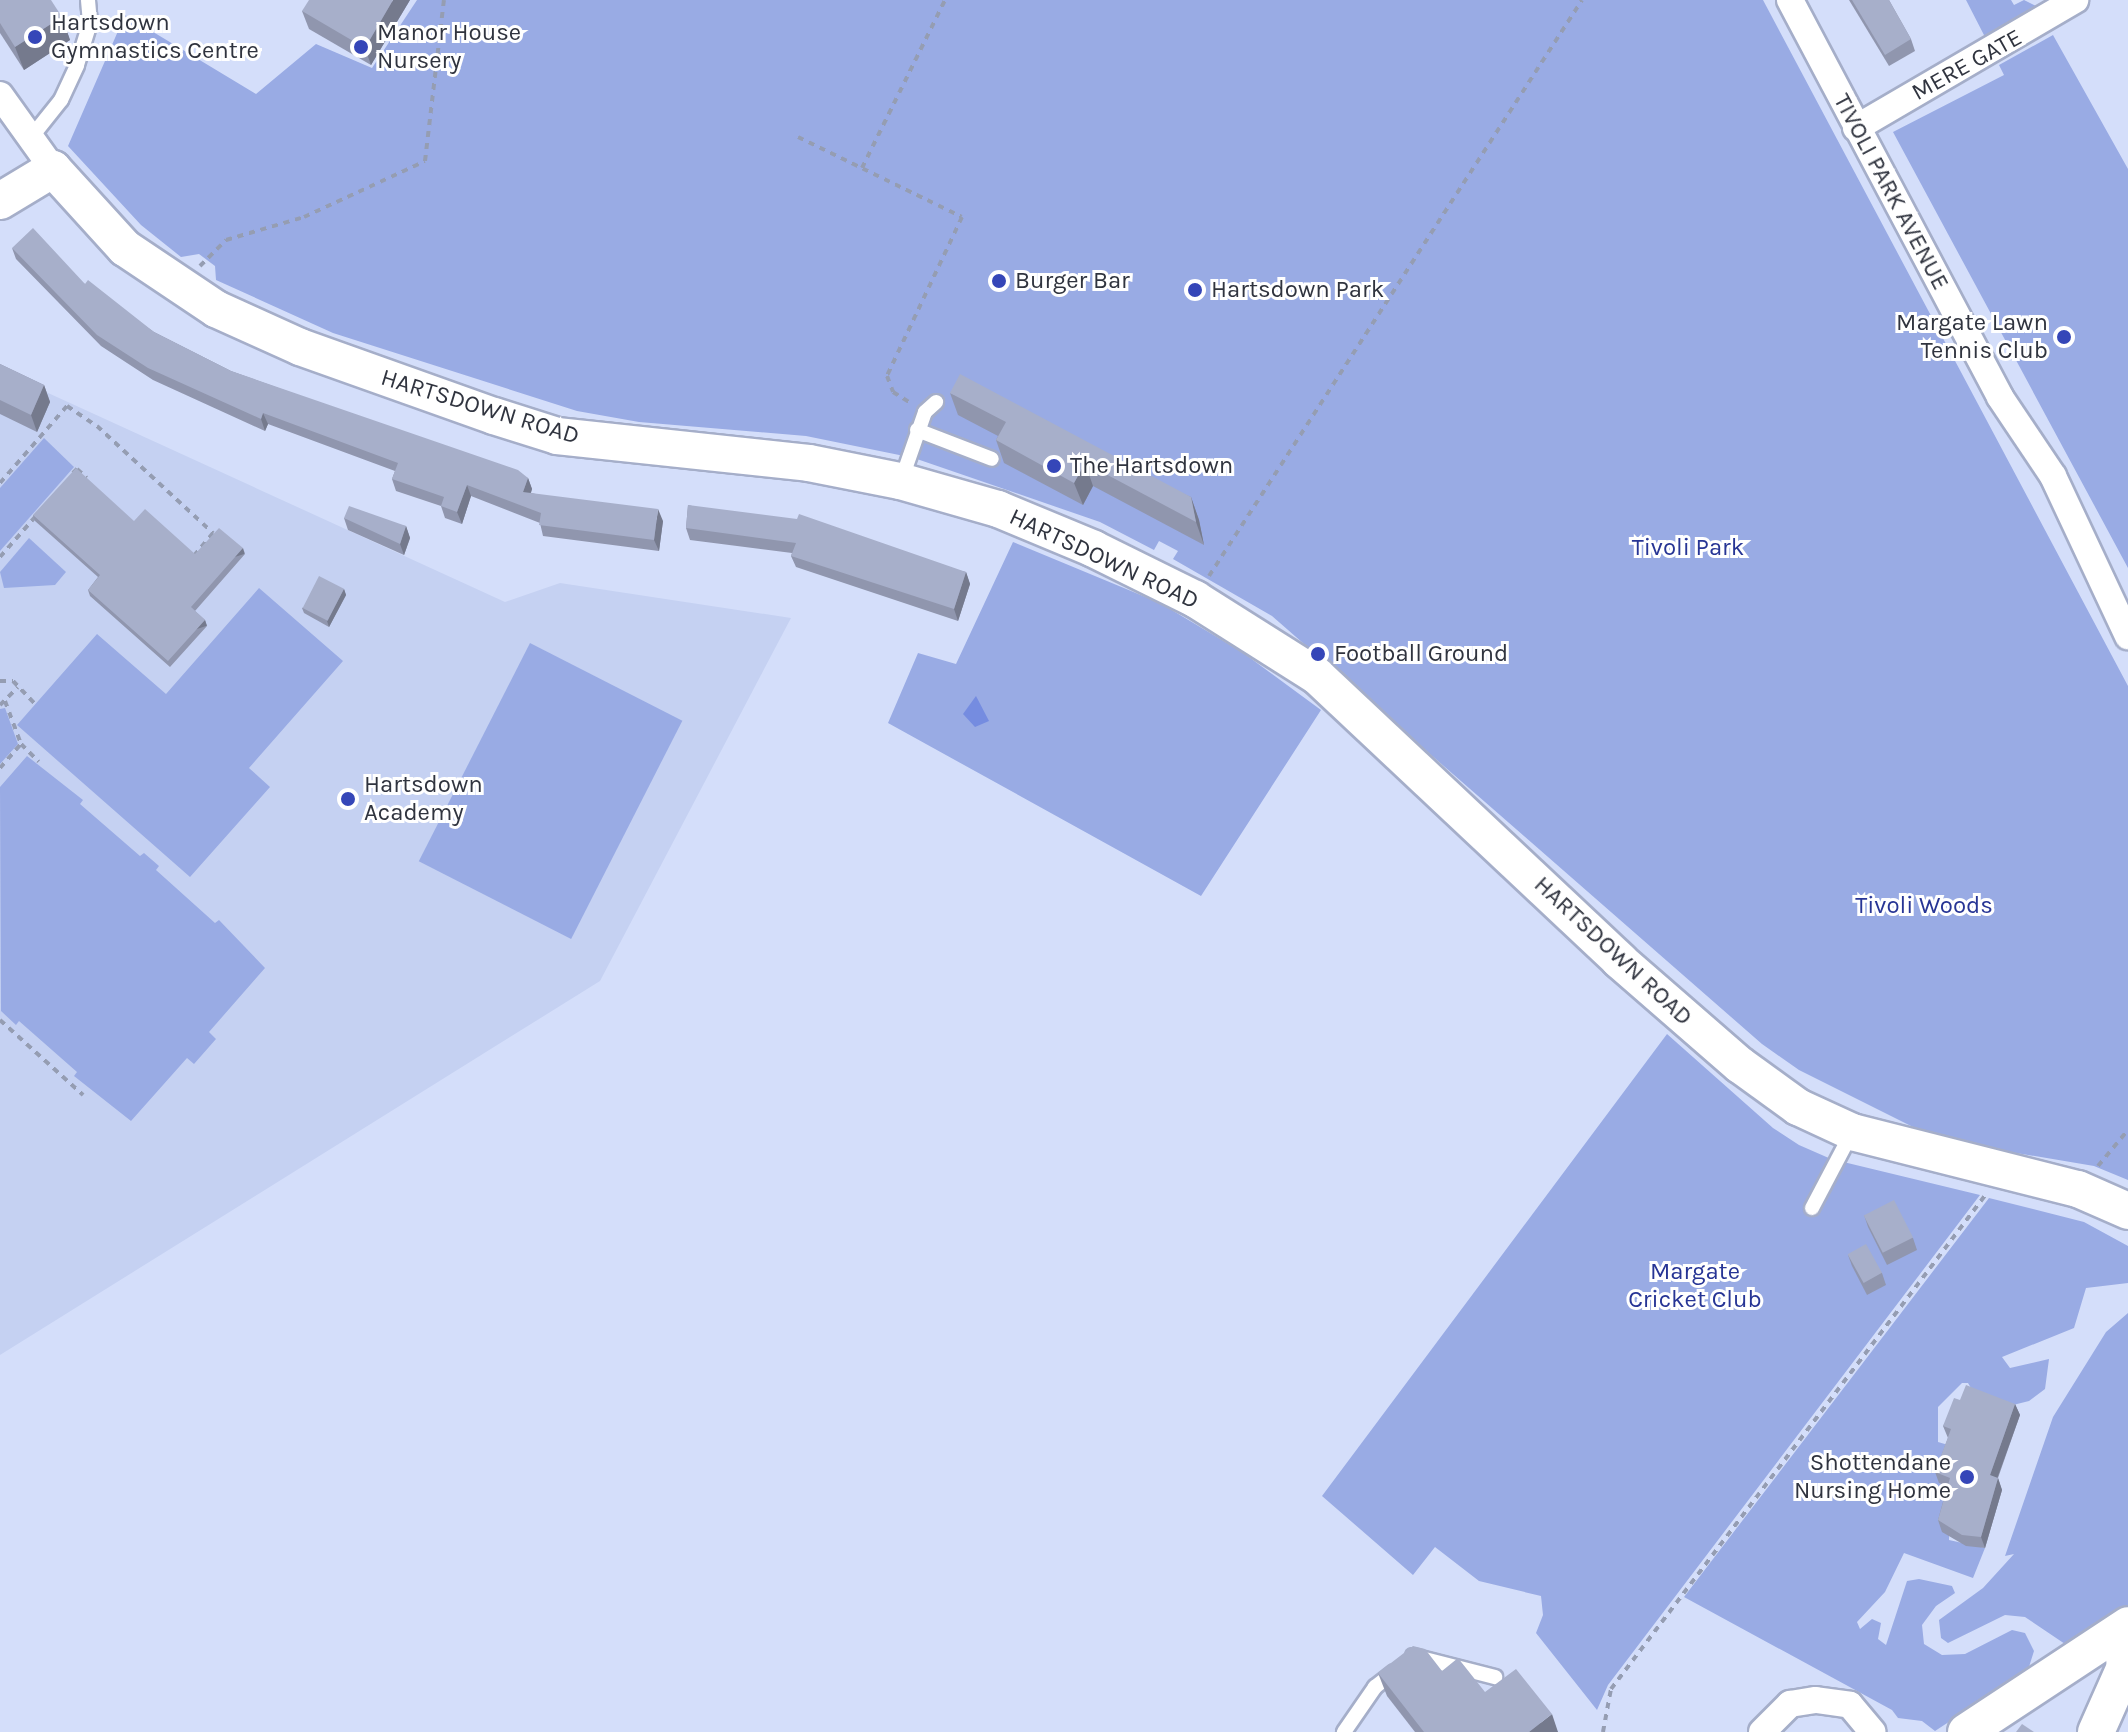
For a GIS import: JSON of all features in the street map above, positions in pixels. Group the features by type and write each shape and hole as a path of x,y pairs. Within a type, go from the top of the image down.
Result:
{"main road":[{"name":"HARTSDOWN ROAD","path":"53,169 125,248 183,290 300,347 557,436 809,463 900,481 998,509 1195,599 1317,676 1619,960 1740,1065 1798,1107 1852,1132 2078,1189 2128,1211"},
{"path":"0,201 53,169"},
{"path":"1966,1732 2125,1627"},
{"path":"2096,1732 2125,1667 2125,1627"}],"street":[{"name":"TIVOLI PARK AVENUE","path":"1790,0 2000,397 2053,476 2128,636"},
{"name":"MERE GATE","path":"1856,128 2075,0"},
{"name":"HARTSDOWN ROAD","path":"0,95 29,141 53,169"},
{"path":"1762,1732 1790,1704 1816,1700 1850,1705 1873,1732"}],"lane":[{"path":"29,141 61,100 77,65 90,23 90,1"},
{"path":"900,481 917,430 930,407"},
{"path":"917,430 992,459"},
{"path":"1812,1208 1852,1132"},
{"path":"1344,1732 1375,1687 1411,1656 1495,1677"}],"path":[{"path":"183,290 226,240 304,217 425,161 444,0"},
{"path":"862,168 945,0"},
{"path":"1195,599 1582,0"},
{"path":"798,137 962,217 887,376 893,392 930,407"},
{"path":"0,483 67,406 97,426 213,533 184,568"},
{"path":"66,481 77,469 89,480"},
{"path":"0,557 38,514"},
{"path":"185,546 195,555"},
{"path":"0,681 18,686 35,704"},
{"path":"18,686 2,703 21,744 39,762"},
{"path":"0,768 21,744"},
{"path":"0,1020 83,1095"},
{"path":"2078,1189 2128,1130"},
{"path":"1603,1732 1611,1689 2002,1172"}],"shaded area":[{"name":"Hartsdown Academy","path":"0,371 505,602 560,583 791,618 600,981 0,1355"},
{"path":"976,696 989,721 975,727 963,714"}],"green space":[{"path":"417,0 1763,0 2128,686 2128,1180 2094,1166 1939,1140 1799,1070 1762,1044 1272,616 1173,559 1178,551 1159,541 1154,550 1100,522 914,458 806,436 639,422 577,411 333,333 216,280 215,266 199,254 181,257 141,225 68,146 125,15 256,94 316,44 372,68"},
{"path":"1966,0 2011,0 2014,5 2024,0 2038,7 1985,37"},
{"name":"Margate Lawn Tennis Club","path":"2053,35 2128,169 2128,568 1893,132 2004,75 1999,65"},
{"path":"44,438 74,467 0,551 0,488"},
{"path":"29,538 66,572 55,585 4,588 0,572"},
{"path":"1013,542 1160,603 1242,652 1321,710 1201,896 888,723 918,653 956,664"},
{"path":"259,588 343,661 249,768 270,787 190,877 17,725 97,634 166,694"},
{"path":"530,643 682,721 571,939 419,861"},
{"path":"5,708 18,744 0,764 0,709"},
{"path":"27,756 83,800 80,804 140,856 144,853 159,866 156,870 215,923 219,920 265,968 209,1032 216,1039 194,1064 187,1058 131,1121 74,1076 77,1072 19,1021 16,1025 1,1011 0,787"},
{"name":"Margate Cricket Club","path":"1667,1034 1773,1128 1799,1145 1831,1159 1980,1195 1608,1685 1597,1710 1536,1633 1543,1615 1541,1596 1479,1581 1435,1547 1413,1575 1322,1496"},
{"path":"1989,1198 2084,1222 2128,1246 2128,1283 2086,1288 2074,1328 2002,1357 2010,1368 2049,1359 2045,1389 2029,1401 2009,1406 1978,1400 1968,1383 1962,1383 1938,1407 1938,1442 1972,1452 1939,1483 1946,1486 1942,1496 1950,1499 1949,1540 1985,1548 1973,1578 1904,1553 1885,1592 1857,1622 1860,1629 1872,1619 1881,1623 1878,1639 1886,1645 1907,1581 1919,1579 1952,1586 1955,1593 1936,1606 1922,1625 1924,1644 1942,1655 1965,1654 2012,1630 2025,1633 2034,1651 2028,1670 1935,1731 1922,1721 1898,1718 1892,1710 1684,1597"},
{"path":"2128,1313 2128,1608 2068,1646 2025,1617 2005,1615 1948,1643 1941,1638 1939,1620 1983,1588 2014,1554 2005,1556 2053,1417 2106,1332"}],"building":[{"path":"0,0 51,0 62,17 15,47 0,23"},
{"path":"309,0 393,0 365,48 302,11"},
{"path":"1852,0 1889,0 1911,39 1885,55"},
{"path":"33,228 85,284 88,280 154,332 231,371 518,470 528,478 523,492 658,509 654,540 539,525 541,513 467,485 457,512 441,506 444,497 392,479 398,463 263,413 261,419 148,368 97,335 12,248"},
{"path":"0,364 44,385 31,415 0,400"},
{"path":"960,374 1191,497 1196,522 1085,463 1074,483 996,440 1006,422 950,393"},
{"path":"76,468 134,521 145,509 195,554 219,528 243,548 191,607 205,620 168,661 88,590 100,575 33,515"},
{"path":"688,505 797,519 799,514 966,572 954,609 791,556 796,543 686,528"},
{"path":"349,506 406,526 400,544 344,518"},
{"path":"319,576 344,589 328,621 303,608"},
{"path":"1894,1200 1913,1237 1883,1253 1864,1215"},
{"path":"1866,1244 1882,1273 1864,1283 1848,1254"},
{"name":"Shottendane Nursing Home","path":"1966,1385 2015,1404 1990,1475 1998,1478 1981,1537 1962,1535 1938,1520 1950,1478 1935,1472 1951,1429 1943,1426 1954,1398 1960,1400"},
{"path":"1413,1646 1425,1649 1442,1671 1458,1658 1485,1692 1516,1669 1552,1714 1529,1732 1424,1732 1378,1673"},
{"path":"2022,1724 2034,1732 2016,1732"}],"place":[{"name":"Hartsdown Gymnastics Centre","path":"35,37"},
{"name":"Manor House Nursery","path":"361,47"},
{"name":"Burger Bar","path":"999,281"},
{"name":"Hartsdown Park","path":"1195,290"},
{"name":"Margate Lawn Tennis Club","path":"2064,337"},
{"name":"The Hartsdown","path":"1054,466"},
{"name":"Football Ground","path":"1318,654"},
{"name":"Hartsdown Academy","path":"348,799"},
{"name":"Shottendane Nursing Home","path":"1967,1477"}],"park label":[{"name":"Tivoli Park","path":"1688,548"},
{"name":"Tivoli Woods","path":"1924,906"}]}
